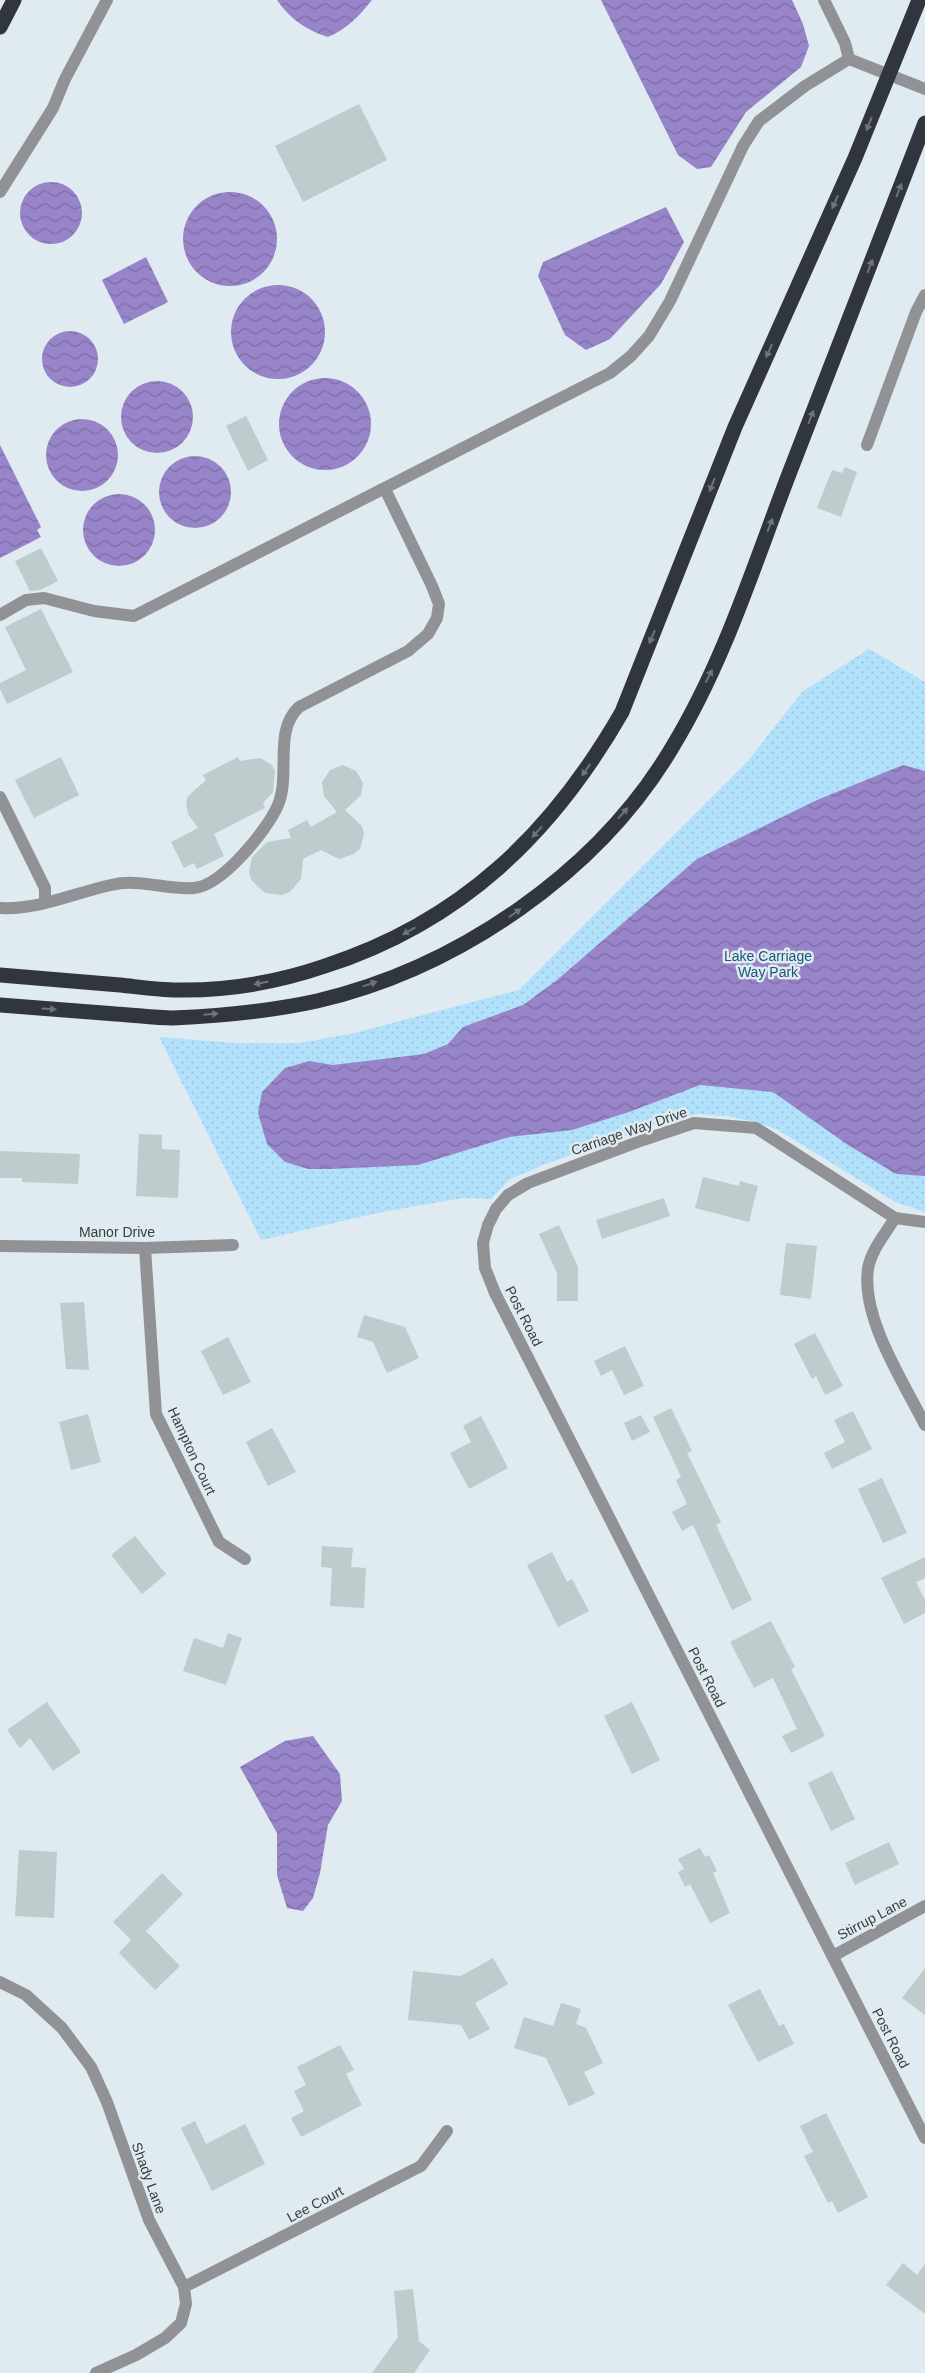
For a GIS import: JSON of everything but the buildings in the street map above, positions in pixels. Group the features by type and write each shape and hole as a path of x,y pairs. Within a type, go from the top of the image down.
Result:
{"highway":[{"path":"0,27 14,0"},
{"path":"0,975 177,990 257,985 308,972 381,945 435,917 495,872 532,837 569,795 603,745 622,712 735,427 855,158 919,0"},
{"path":"893,63 925,11"},
{"path":"0,1005 171,1018 236,1012 316,1001 400,974 448,952 514,914 568,872 628,808 656,772 673,747 719,658 925,123"}],"street":[{"path":"0,192 53,108 65,79 108,0"},
{"path":"824,0 845,43 849,59"},
{"path":"849,59 925,89"},
{"path":"0,615 26,600 44,598 94,611 134,616 589,385 631,356 649,336 670,301 743,146 759,121 805,86 849,59"},
{"path":"867,445 916,312 925,295"},
{"path":"0,908 18,909 129,882 196,888 215,881 233,865 269,822 278,804 284,785 286,733 290,716 299,707 408,651 428,634 437,618 439,604 385,489"},
{"path":"0,797 45,888 45,903"},
{"name":"Carriage Way Drive","path":"488,1224 496,1209 508,1195 528,1183 694,1123 756,1128 895,1218 925,1222"},
{"path":"895,1218 877,1247 868,1268 868,1298 874,1321 925,1424"},
{"name":"Post Road","path":"488,1224 483,1243 485,1268 495,1292 925,2138"},
{"name":"Manor Drive","path":"0,1246 145,1248 233,1245"},
{"name":"Hampton Court","path":"145,1248 156,1414 219,1542 245,1559"},
{"name":"Stirrup Lane","path":"832,1956 925,1906"},
{"name":"Shady Lane","path":"0,1982 26,1995 62,2028 91,2067 107,2102 148,2220 184,2287 186,2304 181,2323 170,2333 136,2355 96,2373"},
{"name":"Lee Court","path":"184,2287 420,2166 447,2130"}],"green space":[{"name":"Lake Carriage Way Park","path":"869,649 925,682 925,1212 895,1202 778,1130 760,1123 727,1116 698,1114 666,1121 543,1165 510,1179 491,1199 462,1198 377,1213 261,1240 159,1037 236,1043 300,1043 354,1033 519,990 748,761 802,692"}],"water":[{"path":"277,0 372,0 352,22 328,37 299,23 287,13"},
{"path":"601,0 792,0 803,24 809,46 801,67 746,112 711,167 697,169 678,155"},
{"path":"45,182 57,182 73,191 80,201 82,213 80,225 73,235 57,244 45,244 34,239 25,230 20,219 20,207 25,196 34,187"},
{"path":"230,192 248,195 263,206 274,221 277,239 274,257 263,272 248,283 230,286 212,283 197,272 186,257 183,239 186,221 197,206 212,195"},
{"path":"666,207 684,242 661,284 610,339 586,350 565,335 538,276 543,262"},
{"path":"146,257 168,302 124,324 102,280"},
{"path":"278,285 296,288 311,299 322,314 325,332 322,350 311,365 296,376 278,379 260,376 245,365 234,350 231,332 234,314 245,299 260,288"},
{"path":"70,331 81,333 90,339 96,348 98,359 96,370 90,379 81,385 70,387 59,385 50,379 44,370 42,359 44,348 50,339 59,333"},
{"path":"325,378 343,382 358,391 367,406 371,424 367,442 358,457 343,466 325,470 307,466 292,457 283,442 279,424 283,406 292,391 307,382"},
{"path":"164,381 183,391 191,403 193,417 191,431 183,443 171,451 150,453 131,443 123,431 121,410 131,391 143,383"},
{"path":"82,419 96,422 108,429 115,441 118,455 115,469 108,481 96,488 82,491 68,488 56,481 49,469 46,455 49,441 56,429 68,422"},
{"path":"0,445 41,527 37,530 41,537 0,558"},
{"path":"202,456 221,466 229,478 231,492 229,506 221,518 209,526 188,528 169,518 161,506 159,485 169,466 181,458"},
{"path":"126,494 145,504 153,516 155,530 153,544 145,556 133,564 112,566 93,556 85,544 83,523 93,504 105,496"},
{"name":"Lake Carriage Way Park","path":"903,765 925,771 925,1176 896,1174 848,1145 773,1092 700,1085 629,1112 572,1130 509,1137 418,1165 308,1169 285,1162 267,1144 258,1113 262,1092 285,1068 309,1061 333,1065 424,1054 448,1044 463,1027 523,1005 557,980 697,859 817,800"},
{"path":"313,1736 340,1774 342,1801 328,1825 320,1873 313,1898 303,1911 287,1908 277,1875 277,1833 240,1767 285,1741"}]}
